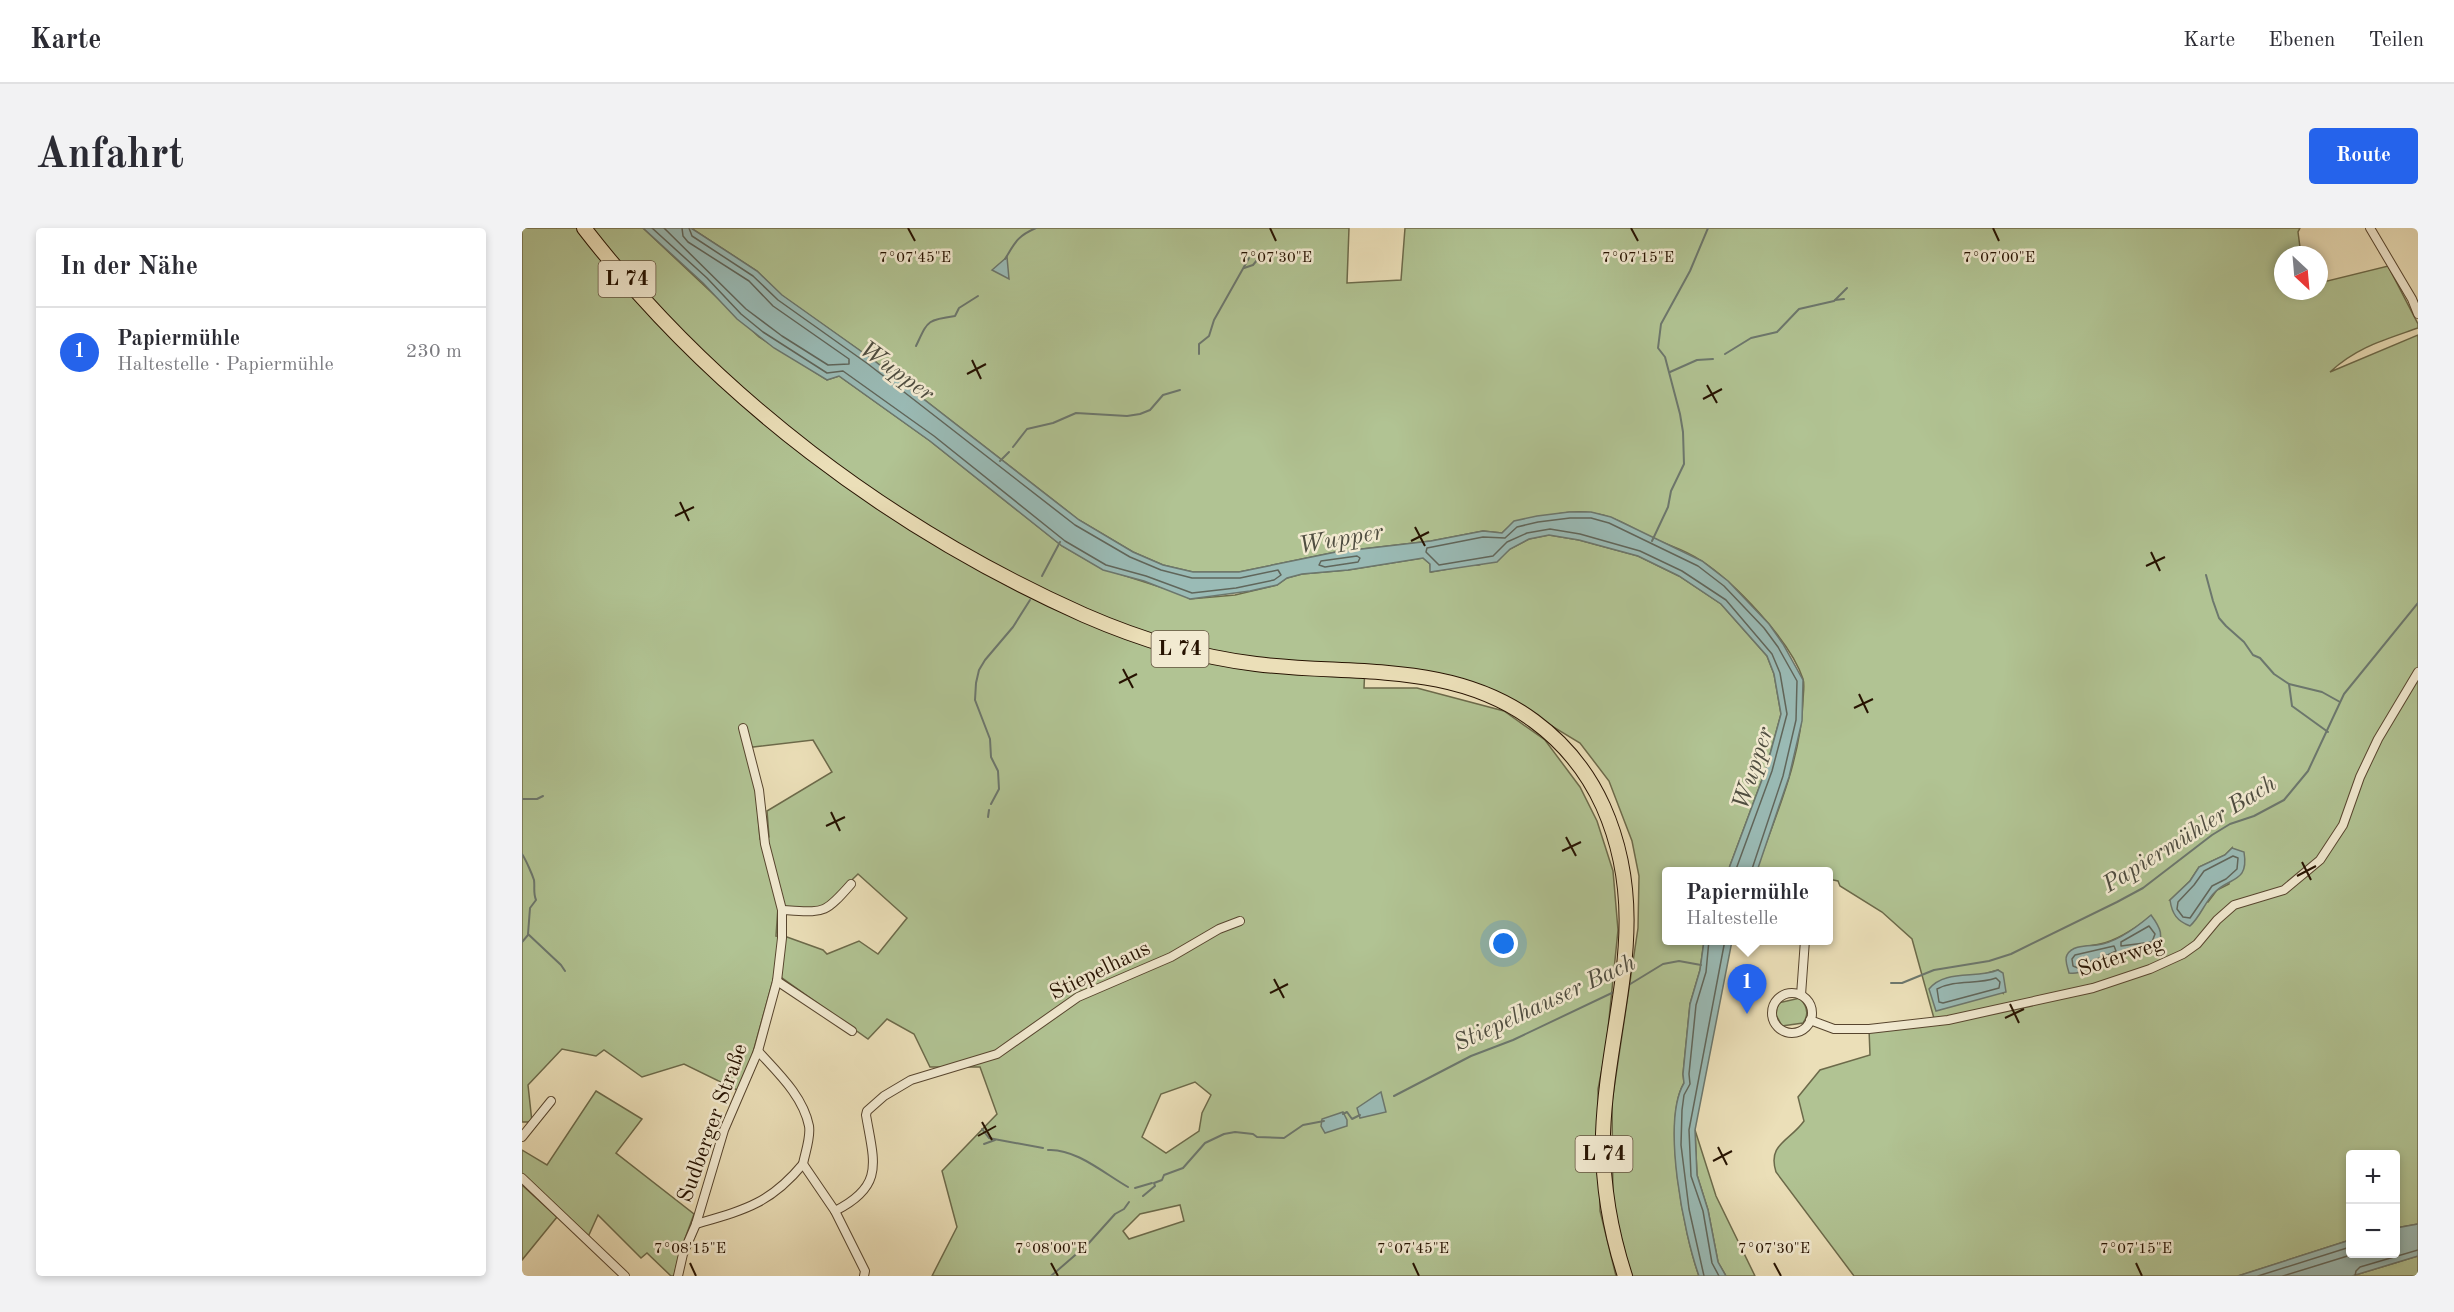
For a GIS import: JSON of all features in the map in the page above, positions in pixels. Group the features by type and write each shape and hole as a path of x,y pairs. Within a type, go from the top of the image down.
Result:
{"main road":[{"name":"L 74","path":"584,228 671,328 766,416 863,491 910,522 995,572 1087,616 1136,635 1196,654 1280,667 1379,671 1432,677 1480,690 1517,709 1566,749 1592,784 1602,805 1617,843 1626,890 1625,978 1606,1102 1604,1168 1610,1219 1625,1276"}],"street":[{"path":"2370,228 2412,299 2418,314"},
{"name":"Soterweg","path":"1810,1020 1834,1029 1869,1029 1948,1020 2093,988 2171,961 2197,944 2217,920 2234,905 2284,890 2320,860 2336,838 2373,748 2418,672"},
{"name":"Sudberger Straße","path":"678,1276 683,1254 696,1224 724,1130 758,1051 777,981 782,938 782,910 765,844 759,790 743,728"},
{"path":"782,910 821,912 831,906 851,884"},
{"name":"Stiepelhaus","path":"836,1211 860,1197 870,1182 873,1152 867,1111 884,1096 911,1080 997,1054 1078,997 1171,957 1219,929 1240,921"},
{"path":"1801,995 1805,945"},
{"path":"777,981 852,1031"},
{"path":"1789,993 1801,995 1810,1005 1810,1020 1802,1030 1789,1032 1778,1027 1774,1022 1772,1009 1778,998 1789,993"},
{"path":"696,1224 755,1206 787,1184 803,1164 809,1127 791,1088 758,1051"},
{"path":"522,1137 551,1101"},
{"path":"803,1164 836,1211 865,1271 864,1276"},
{"path":"522,1178 626,1276"}],"green space":[{"path":"522,228 643,228 759,337 827,380 839,376 930,441 1062,546 1101,568 1182,594 1190,599 1235,595 1277,585 1287,578 1302,574 1348,570 1423,558 1430,564 1431,572 1479,565 1503,555 1529,539 1549,535 1579,540 1638,556 1679,576 1721,604 1767,656 1774,674 1781,714 1766,769 1729,867 1662,867 1662,945 1703,945 1700,970 1690,1004 1684,1083 1678,1101 1675,1123 1675,1150 1682,1207 1699,1276 1631,1276 1613,1205 1612,1102 1638,928 1639,876 1632,841 1609,781 1580,743 1491,689 1459,678 1365,666 1364,688 1417,688 1504,711 1545,740 1580,787 1597,821 1613,871 1618,930 1606,1049 1598,1089 1600,1211 1616,1276 932,1276 957,1227 942,1171 997,1114 980,1067 930,1067 914,1034 887,1019 868,1039 775,973 750,1063 739,1091 684,1064 642,1077 604,1050 596,1056 562,1049 528,1085 532,1122 522,1122","holes":["813,740 832,772 767,811 769,837 760,839 756,792 745,748","858,874 907,918 878,954 859,941 827,954 823,950 787,937 776,936 778,907 822,909","1195,1082 1211,1095 1202,1113 1199,1131 1166,1153 1142,1137 1161,1094","1180,1205 1184,1221 1129,1239 1123,1231 1140,1214"]},
{"path":"691,228 1349,228 1347,283 1401,280 1405,228 2300,228 2298,232 2300,246 2274,246 2274,300 2328,300 2328,281 2388,266 2418,328 2361,350 2330,372 2418,335 2418,1224 2400,1227 2400,1150 2346,1150 2346,1241 2238,1276 1854,1276 1776,1172 1775,1155 1781,1144 1804,1121 1798,1097 1820,1070 1870,1055 1869,1029 1935,1022 1912,939 1882,912 1840,886 1838,881 1833,880 1833,867 1757,867 1792,766 1801,723 1804,684 1796,664 1774,630 1729,582 1689,553 1617,520 1581,512 1523,520 1513,524 1502,533 1483,531 1431,541 1336,552 1239,572 1193,572 1163,565 1133,552 1079,520 872,359 781,295 757,271","holes":["2232,848 2229,884 2217,890 2208,902 2170,900 2190,881 2199,867 2225,855","2151,916 2155,949 2129,953 2089,967 2072,950 2114,939","1998,970 2003,993 1977,976"]},
{"path":"1800,998 1807,1010 1805,1020 1803,1023 1782,1026 1775,1013 1778,1003"},
{"path":"596,1091 642,1119 616,1153 694,1214 674,1276 671,1276 647,1253 641,1258 598,1215 588,1237 522,1174 522,1150 547,1165"},
{"path":"1695,1130 1716,1196 1755,1276 1726,1276 1718,1262 1708,1210 1697,1175"},
{"path":"522,1185 557,1217 522,1260"},
{"path":"2418,1256 2418,1276 2352,1276"}],"water":[{"path":"643,228 691,228 757,271 782,295 872,359 1079,520 1133,552 1163,565 1193,572 1239,572 1336,552 1431,541 1483,531 1502,533 1514,521 1569,512 1591,512 1611,517 1702,561 1728,581 1769,624 1803,680 1802,721 1789,777 1758,867 1729,867 1766,769 1781,714 1774,674 1767,656 1721,604 1679,576 1638,556 1579,540 1549,535 1529,539 1510,549 1497,562 1430,572 1430,564 1423,558 1348,570 1302,574 1287,578 1277,585 1190,599 1144,581 1103,570 1062,546 930,441 839,376 827,380 774,348 737,319 703,283"},
{"path":"1007,257 1009,279 992,270"},
{"path":"2232,848 2244,852 2245,862 2241,874 2216,891 2190,926 2182,922 2174,913 2170,900 2190,881 2199,867 2225,855"},
{"path":"2151,915 2161,937 2154,949 2136,951 2081,972 2069,973 2066,957 2073,949 2104,944 2119,938"},
{"path":"1703,945 1731,945 1695,1130 1697,1175 1708,1210 1718,1262 1726,1276 1699,1276 1687,1234 1677,1178 1675,1124 1677,1101 1684,1083 1690,1004 1700,970"},
{"path":"1998,970 2003,973 2006,992 1936,1011 1929,989 1936,983 1952,977"},
{"path":"1381,1092 1386,1112 1360,1118 1357,1108"},
{"path":"1343,1112 1347,1126 1325,1133 1321,1126 1322,1119"},
{"path":"2418,1224 2418,1256 2352,1276 2238,1276 2346,1241 2346,1258 2400,1258 2400,1227"}],"waterway":[{"path":"1005,259 1020,237 1036,228"},
{"path":"1652,541 1684,464 1680,414 1665,357 1658,348 1661,324 1690,271 1708,228"},
{"path":"1244,268 1253,265 1262,254"},
{"path":"1199,354 1199,344 1209,336 1214,320 1249,258"},
{"path":"1725,354 1751,338 1777,332 1799,309 1834,301 1847,288"},
{"path":"916,346 929,323 955,316 959,308 978,296"},
{"path":"1835,300 1844,299"},
{"path":"1670,372 1697,360 1713,359"},
{"path":"1013,447 1027,429 1053,423 1076,413 1127,416 1140,414 1150,410 1163,395 1180,390"},
{"path":"1000,461 1009,452"},
{"path":"1042,576 1060,542"},
{"path":"2206,575 2219,618 2244,642 2253,655 2260,658 2274,674 2289,684 2292,706 2328,732"},
{"path":"991,804 999,789 998,771 991,757 990,739 975,700 976,683 979,670 985,660 1013,627 1030,600"},
{"name":"Papiermühler Bach","path":"1891,983 1902,983 1934,970 1989,961 2011,954 2143,888 2212,835 2230,824 2254,816 2284,800 2308,771 2344,694 2418,603"},
{"path":"2289,684 2322,692 2340,702"},
{"path":"522,799 537,799 543,796"},
{"path":"988,817 989,810"},
{"path":"522,854 534,880 536,900 530,908 528,934 565,971"},
{"path":"522,942 528,935"},
{"name":"Stiepelhauser Bach","path":"1627,986 1663,964 1679,961 1701,965"},
{"name":"Stiepelhauser Bach","path":"1394,1096 1471,1056 1513,1040 1616,991"},
{"name":"Stiepelhauser Bach","path":"1343,1114 1347,1112 1352,1119 1360,1115"},
{"name":"Stiepelhauser Bach","path":"1143,1196 1155,1186 1154,1183 1162,1180 1164,1175 1183,1168 1205,1143 1224,1134 1235,1132 1253,1134 1257,1137 1284,1138 1303,1125 1324,1121"},
{"path":"982,1129 989,1138 1043,1148"},
{"path":"984,1144 995,1140"},
{"path":"1048,1150 1058,1150 1079,1157 1128,1187"},
{"path":"1135,1188 1152,1183"},
{"name":"Stiepelhauser Bach","path":"1051,1276 1088,1244 1129,1202"}],"place":[{"name":"Papiermühle","path":"1747,1014"}],"water label":[{"name":"Wupper","path":"896,372"},
{"name":"Wupper","path":"1341,540"},
{"name":"Wupper","path":"1754,769"}]}
